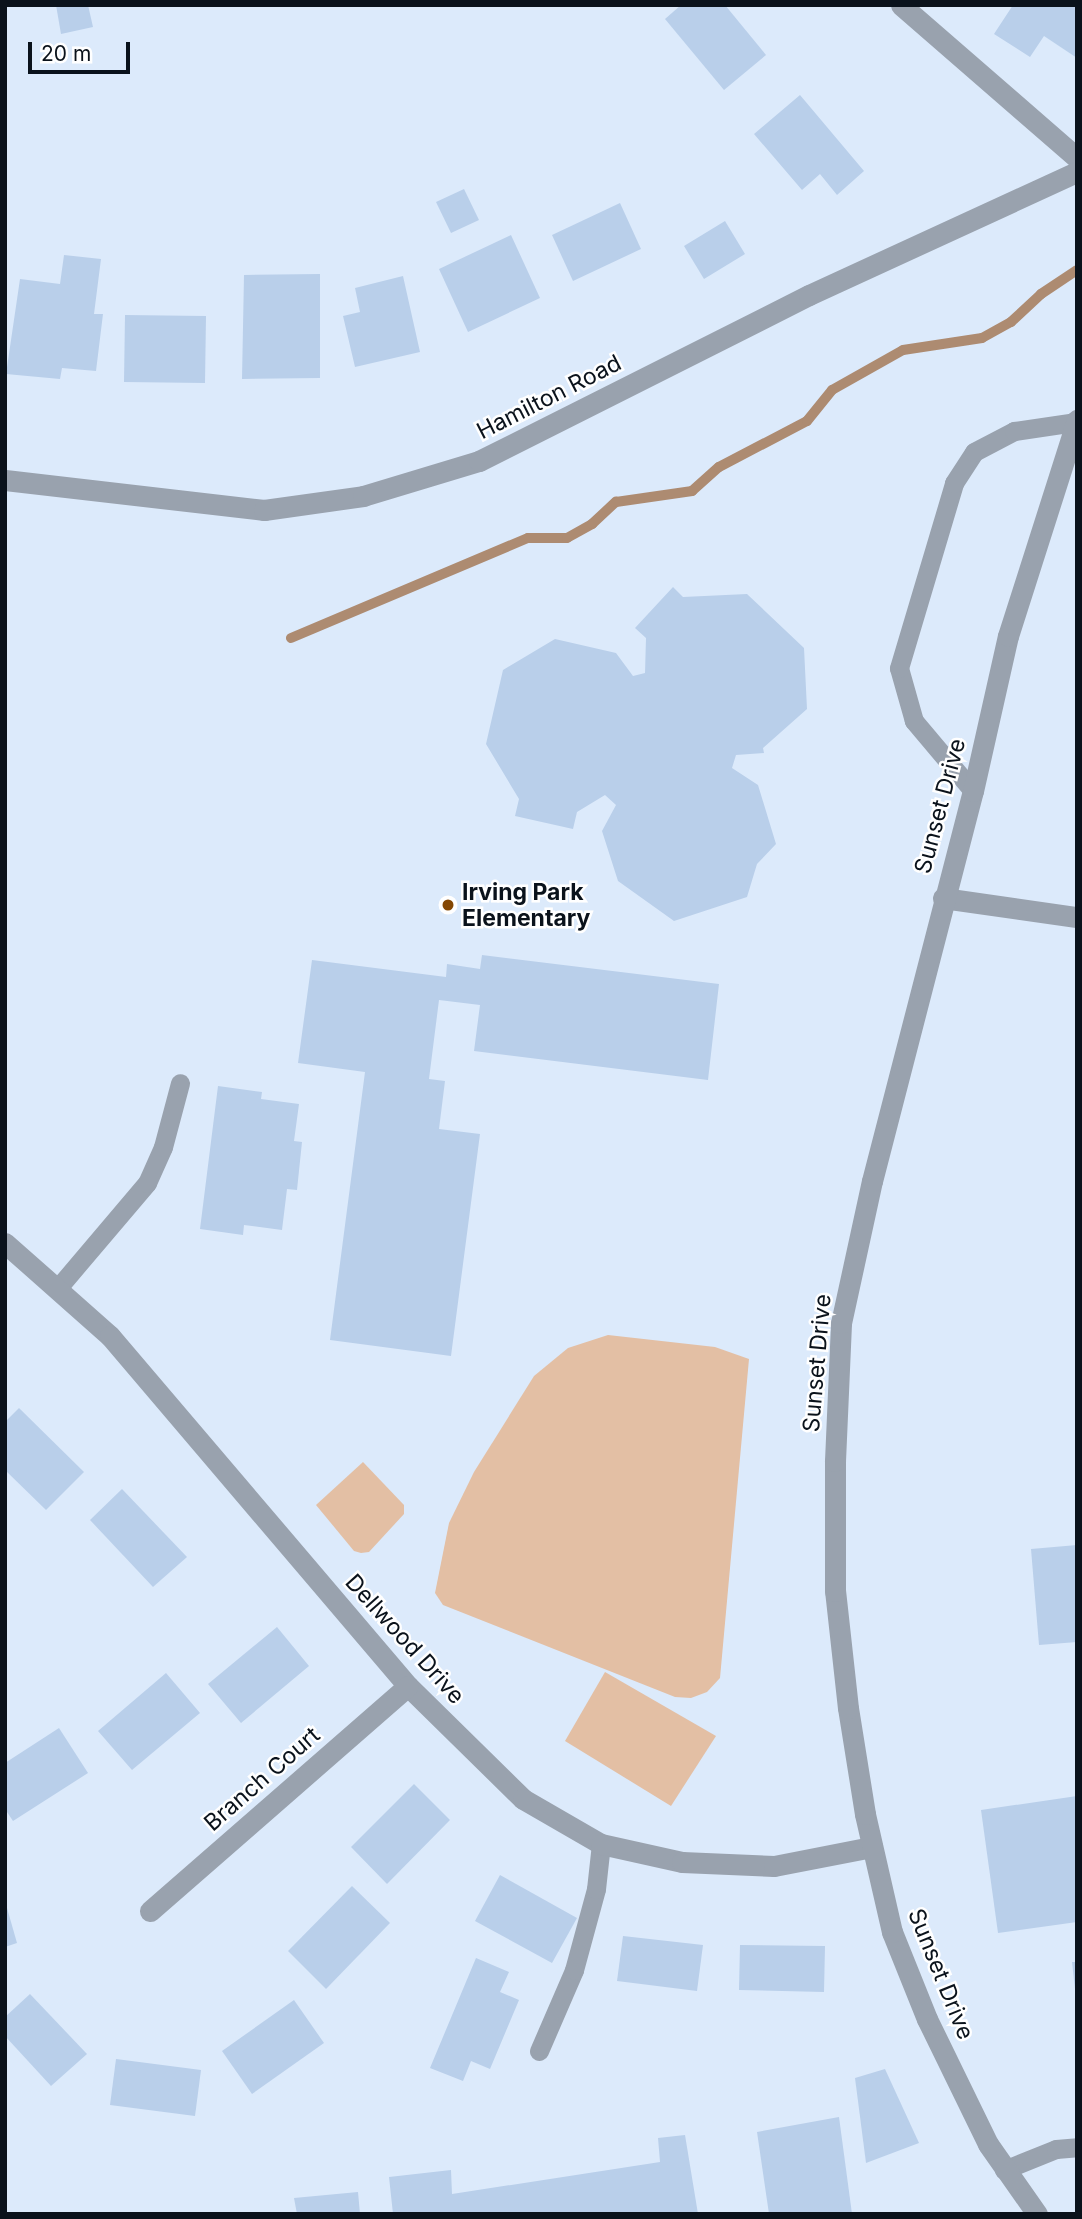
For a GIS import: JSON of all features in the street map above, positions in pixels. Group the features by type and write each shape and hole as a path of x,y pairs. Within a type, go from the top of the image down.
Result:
{"street":[{"path":"901,5 1077,158"},
{"name":"Hamilton Road","path":"5,480 264,510 363,496 479,461 809,295 1077,172"},
{"name":"Sunset Drive","path":"1037,2214 1004,2170 927,2019 892,1932 872,1847 848,1707 835,1591 841,1323 943,898 973,791 1008,636 1076,421"},
{"path":"943,898 1077,916"},
{"name":"Dellwood Drive","path":"5,1243 110,1336 408,1686 523,1799 601,1844 681,1862 774,1866 872,1847"},
{"name":"Branch Court","path":"150,1911 408,1686"}],"lane":[{"path":"973,791 914,721 899,668 954,484 974,452 1014,431 1076,421"},
{"path":"57,1289 147,1184 163,1147 180,1083"},
{"path":"539,2050 575,1970 596,1889 601,1844"},
{"path":"1004,2170 1056,2149 1077,2147"}],"shaded area":[{"path":"608,1335 715,1347 749,1359 720,1678 707,1692 691,1698 675,1697 443,1605 435,1593 449,1523 474,1472 534,1376 568,1348"},
{"path":"363,1462 404,1505 404,1514 369,1552 361,1553 354,1551 316,1505"},
{"path":"605,1672 716,1736 671,1806 565,1741"}],"building":[{"path":"56,5 88,5 93,27 61,34"},
{"path":"681,5 725,5 766,55 724,90 665,19"},
{"path":"1013,5 1077,5 1077,58 1044,36 1030,57 994,34"},
{"path":"800,95 864,171 837,195 820,174 802,190 754,134"},
{"path":"464,189 479,220 451,233 436,202"},
{"path":"620,203 641,249 573,281 552,235"},
{"path":"725,221 745,254 704,279 684,246"},
{"path":"511,235 540,298 468,332 439,269"},
{"path":"64,255 101,259 94,314 103,314 96,371 62,368 60,379 6,374 20,279 60,284"},
{"path":"320,274 320,378 242,379 244,275"},
{"path":"403,276 420,352 355,367 343,316 360,312 355,288"},
{"path":"125,315 206,316 205,383 124,382"},
{"path":"673,587 683,597 747,594 804,648 807,709 763,748 764,753 736,755 732,768 758,785 776,844 757,864 747,897 674,921 618,881 602,831 616,805 605,795 577,812 573,829 515,816 519,799 486,744 503,670 555,639 616,653 633,676 645,673 646,638 635,628"},
{"path":"482,955 719,984 708,1080 474,1051 480,1005 439,1000 429,1079 445,1081 439,1129 480,1134 451,1356 330,1340 365,1072 298,1063 312,960 446,977 447,964 480,969"},
{"path":"218,1086 262,1092 261,1099 299,1104 294,1141 302,1142 297,1190 287,1189 282,1230 244,1225 243,1235 200,1229"},
{"path":"19,1408 84,1472 46,1510 5,1470 5,1422"},
{"path":"122,1489 187,1557 153,1587 90,1520"},
{"path":"1077,1545 1077,1642 1039,1645 1031,1549"},
{"path":"277,1627 309,1666 241,1723 208,1684"},
{"path":"166,1673 200,1713 132,1770 98,1731"},
{"path":"59,1728 88,1773 13,1821 5,1809 5,1763"},
{"path":"414,1784 450,1820 387,1884 351,1847"},
{"path":"1077,1796 1077,1922 998,1933 981,1810"},
{"path":"500,1875 577,1918 552,1963 475,1921"},
{"path":"352,1886 390,1923 326,1989 288,1951"},
{"path":"5,1901 17,1943 5,1947"},
{"path":"623,1936 703,1945 697,1991 617,1981"},
{"path":"740,1945 825,1946 824,1992 739,1990"},
{"path":"476,1958 509,1972 500,1992 519,2000 490,2069 471,2061 463,2081 430,2068"},
{"path":"1072,1962 1077,1962 1077,1989 1075,1989"},
{"path":"30,1994 87,2054 51,2086 5,2036 5,2017"},
{"path":"294,2000 324,2043 252,2094 222,2051"},
{"path":"116,2059 201,2070 195,2116 110,2105"},
{"path":"885,2069 919,2143 866,2163 855,2078"},
{"path":"839,2117 852,2214 769,2214 757,2132"},
{"path":"685,2135 698,2214 393,2214 389,2177 451,2170 452,2194 660,2162 658,2138"},
{"path":"358,2192 360,2214 297,2214 294,2198"}],"waterway":[{"path":"291,638 528,538 567,538 592,524 616,502 692,491 719,467 807,421 832,390 903,350 982,338 1011,322 1041,294 1077,270"}],"place":[{"name":"Irving Park Elementary","path":"448,905"}]}
